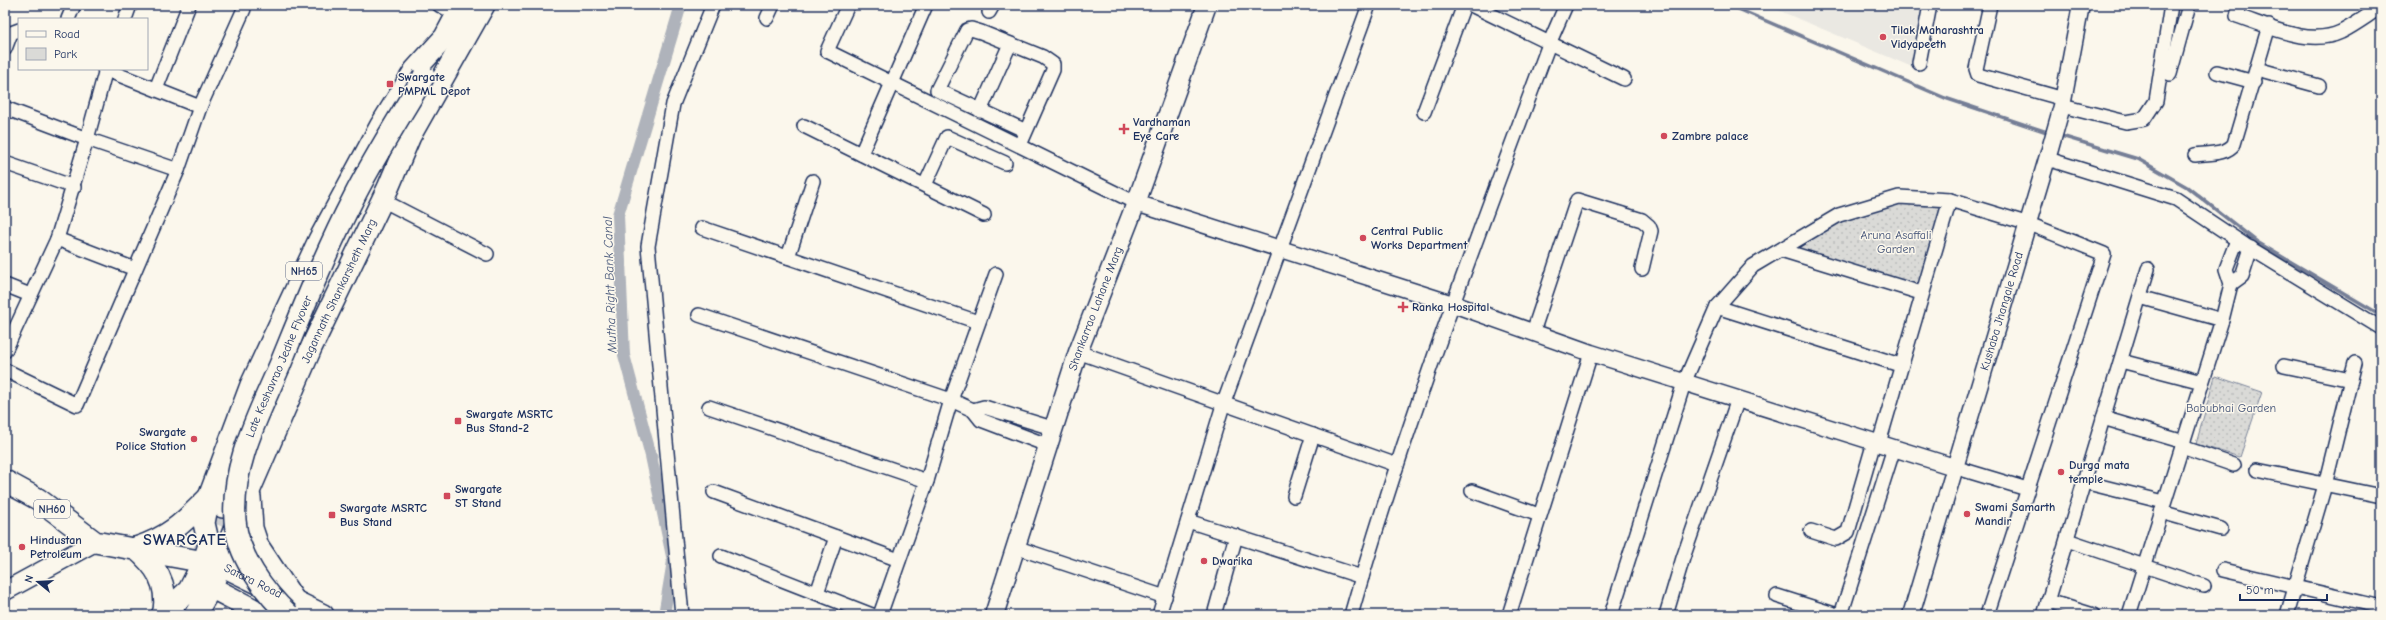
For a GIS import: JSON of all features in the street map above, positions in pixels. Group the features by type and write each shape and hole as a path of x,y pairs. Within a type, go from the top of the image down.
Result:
{"highway":[{"name":"Jagannath Shankarsheth Marg","path":"208,573 250,489 311,348 382,200 410,136 484,5"},
{"name":"NH65","path":"208,573 209,545 204,523 216,502 251,386 332,214 381,125 411,76 445,37 459,10"},
{"name":"Late Keshavrao Jedhe Flyover","path":"293,609 278,604 257,576 239,538 235,521 234,504 241,458 329,248 353,198 445,37"},
{"path":"135,548 157,541 168,535 216,502 358,221 410,136"},
{"name":"NH60","path":"5,481 38,499 95,542 135,548 208,573"},
{"path":"250,489 252,528 258,546 293,609"},
{"path":"135,548 152,562 164,585 166,598 163,613"},
{"path":"163,613 208,573"},
{"path":"195,615 208,573"},
{"name":"Satara Road","path":"208,573 293,609 323,615"},
{"name":"Satara Road","path":"208,573 264,615"}],"main road":[{"name":"Shankarrao Lahane Marg","path":"994,615 1049,436 1078,352 1136,203 1207,5"},
{"path":"5,591 95,542"}],"street":[{"path":"68,18 74,5"},
{"path":"125,18 130,5"},
{"path":"156,89 189,5"},
{"path":"439,5 459,10"},
{"path":"682,615 648,246 673,104 713,5"},
{"path":"767,18 773,5"},
{"path":"848,5 827,51 1136,203 1453,304 1591,353 1684,383 2027,489"},
{"path":"861,154 926,5"},
{"path":"1159,615 1223,405 1369,5"},
{"path":"1424,112 1464,5"},
{"path":"1471,5 1624,79"},
{"path":"1351,615 1397,465 1453,304 1549,44 1566,5"},
{"path":"1919,63 1930,5"},
{"path":"1990,5 1976,69 1978,75 2062,107 2126,122 2144,118 2156,101 2172,5"},
{"name":"Kushaba Jhangale Road","path":"1911,615 1954,467 2049,154 2062,107 2081,5"},
{"path":"2170,74 2189,5"},
{"path":"2240,5 2237,16 2296,35 2315,38 2340,32 2381,8"},
{"path":"5,370 77,405 178,170 200,107 244,9"},
{"path":"2195,155 2230,149 2234,144 2254,82 2269,26"},
{"path":"1020,145 1053,70 1052,64 1043,57 981,32 971,29 967,30 937,90 1026,131"},
{"path":"5,49 11,33 18,30"},
{"path":"980,111 1010,44"},
{"path":"2257,69 2319,86"},
{"path":"5,351 57,239 74,187 105,70"},
{"path":"108,70 200,107"},
{"path":"2217,72 2254,82"},
{"path":"5,108 87,139 178,170"},
{"path":"804,126 984,215"},
{"path":"925,185 947,137 1005,162"},
{"path":"2049,154 2176,199 2237,240 2381,328"},
{"path":"5,163 74,187"},
{"path":"788,257 813,181"},
{"path":"1611,615 1684,383 1717,307 1752,266 1839,215 1899,197 1950,200 2029,224 2104,254 1987,615"},
{"path":"382,200 487,254"},
{"path":"1533,332 1577,200 1642,220 1650,226 1651,231 1642,269"},
{"path":"1841,615 1900,365 1950,200"},
{"path":"702,228 978,322"},
{"path":"57,239 135,270"},
{"path":"2129,615 2222,320 2231,284 2226,269 2237,240"},
{"path":"2231,284 2242,276 2251,248"},
{"path":"1781,250 1921,293"},
{"path":"2044,615 2148,269"},
{"path":"880,615 927,481 951,400 996,274"},
{"path":"5,285 30,295"},
{"path":"2140,296 2222,320"},
{"path":"1717,307 1900,365"},
{"path":"700,315 951,400 973,410 981,420 1049,436"},
{"path":"1078,352 1223,405 1397,465"},
{"path":"1509,615 1539,515 1591,353"},
{"path":"2121,360 2202,382"},
{"path":"2287,615 2324,485 2355,363"},
{"path":"2284,366 2350,380"},
{"path":"1666,615 1683,558 1738,399"},
{"path":"709,407 927,481"},
{"path":"2104,418 2183,444 2234,465"},
{"path":"1294,496 1313,435"},
{"path":"1811,531 1836,539 1848,532 1882,444"},
{"path":"2257,470 2381,496"},
{"path":"2084,482 2163,507 2221,529"},
{"path":"1472,491 1539,515"},
{"path":"714,492 900,560"},
{"path":"1188,521 1362,577"},
{"path":"1214,615 1236,536"},
{"path":"817,593 836,537"},
{"path":"2067,540 2204,586"},
{"path":"1015,547 1165,597"},
{"path":"721,556 872,615"},
{"path":"2223,570 2381,607"},
{"path":"1777,596 1837,615"},
{"path":"2048,601 2093,615"}],"shaded area":[{"name":"Tilak Maharashtra Vidyapeeth","path":"1766,5 1931,5 1917,69"}],"green space":[{"name":"Aruna Asaffali Garden","path":"1897,202 1944,203 1923,288 1793,253 1839,215"},
{"name":"Babubhai Garden","path":"2215,376 2262,392 2240,457 2196,444"}],"waterway":[{"name":"Mutha Right Bank Canal","path":"664,615 673,561 651,456 624,355 618,215 681,5"},
{"path":"1729,5 1945,98 2050,133"},
{"path":"2058,135 2138,159 2187,187 2257,242 2381,315"}],"tunnel":[{"path":"203,552 223,507"}],"place":[{"name":"Tilak Maharashtra Vidyapeeth","path":"1883,37"},
{"name":"Swargate PMPML Depot","path":"390,84"},
{"name":"Vardhaman Eye Care","path":"1124,129"},
{"name":"Zambre palace","path":"1664,136"},
{"name":"Central Public Works Department","path":"1363,238"},
{"name":"Ranka Hospital","path":"1403,307"},
{"name":"Swargate MSRTC Bus Stand-2","path":"458,421"},
{"name":"Swargate Police Station","path":"194,439"},
{"name":"Durga mata temple","path":"2061,472"},
{"name":"Swargate ST Stand","path":"447,496"},
{"name":"Swami Samarth Mandir","path":"1967,514"},
{"name":"Swargate MSRTC Bus Stand","path":"332,515"},
{"name":"Hindustan Petroleum","path":"22,547"},
{"name":"Dwarika","path":"1204,561"}],"district":[{"name":"SWARGATE","path":"185,539"}]}
